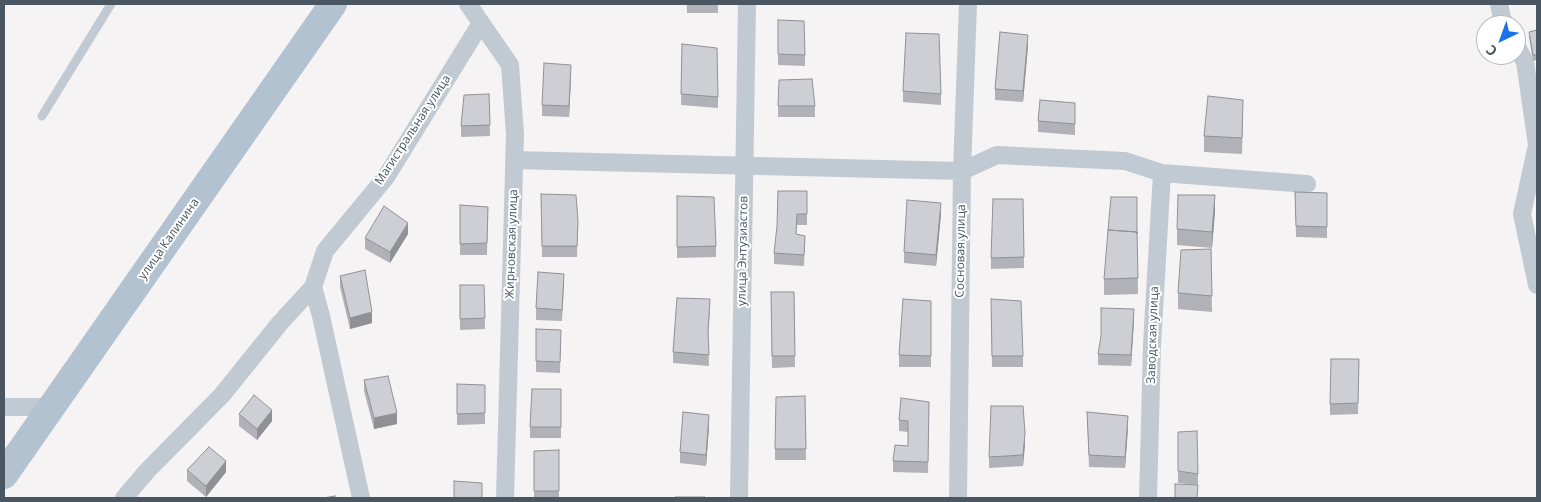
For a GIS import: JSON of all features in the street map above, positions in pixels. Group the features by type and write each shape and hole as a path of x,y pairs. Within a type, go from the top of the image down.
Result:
{"main road":[{"name":"улица Калинина","path":"4,475 333,4"}],"street":[{"name":"Жирновская улица","path":"468,4 510,65 515,134 505,498"},
{"name":"улица Энтузиастов","path":"739,498 747,4"},
{"name":"Сосновая улица","path":"958,498 962,171 968,4"},
{"name":"Магистральная улица","path":"124,498 147,471 222,395 280,323 313,287 326,251 386,177 481,23"},
{"path":"1525,65 1537,145 1522,214 1537,285"},
{"path":"514,160 962,171 997,155 1125,160 1162,173 1307,184"},
{"name":"Заводская улица","path":"1148,498 1152,344 1162,173"},
{"path":"313,287 321,316 360,498"},
{"path":"4,406 51,407"}],"lane":[{"path":"42,116 111,4"}],"building":[{"path":"778,20 804,21 805,55 778,54"},
{"path":"1537,30 1537,55 1533,55 1529,32"},
{"path":"1000,32 1028,35 1023,91 995,89"},
{"path":"906,33 939,34 941,94 903,91"},
{"path":"682,44 717,48 718,97 681,94"},
{"path":"544,63 571,65 569,106 542,105"},
{"path":"812,79 815,106 778,106 779,80"},
{"path":"489,94 490,125 461,126 464,95"},
{"path":"1208,96 1243,100 1242,138 1204,136"},
{"path":"1040,100 1075,103 1075,124 1038,121"},
{"path":"778,191 807,191 807,214 797,214 796,234 805,236 804,255 774,253"},
{"path":"1295,192 1327,193 1327,227 1296,226"},
{"path":"541,194 576,195 577,246 542,246"},
{"path":"1178,195 1215,195 1212,232 1177,229"},
{"path":"677,196 714,197 716,246 677,247"},
{"path":"1111,197 1137,197 1137,232 1108,230"},
{"path":"993,199 1023,199 1024,257 991,258"},
{"path":"907,200 941,203 936,255 904,252"},
{"path":"460,205 488,207 487,243 460,244"},
{"path":"384,206 408,223 390,252 365,238"},
{"path":"1108,230 1137,232 1138,278 1104,279"},
{"path":"1211,249 1212,296 1178,293 1181,250"},
{"path":"365,270 372,312 350,318 340,276"},
{"path":"538,272 564,274 562,310 536,308"},
{"path":"460,285 484,285 485,318 460,319"},
{"path":"771,292 794,292 795,356 772,356"},
{"path":"677,298 710,299 709,355 673,352"},
{"path":"903,299 931,301 931,356 899,355"},
{"path":"991,299 1021,301 1023,356 992,356"},
{"path":"1101,308 1134,309 1131,355 1098,354 1101,336"},
{"path":"536,329 561,330 560,362 536,361"},
{"path":"1331,359 1359,359 1358,403 1330,404"},
{"path":"388,376 397,413 374,418 364,380"},
{"path":"457,384 485,385 485,413 457,414"},
{"path":"532,389 561,389 561,427 530,427"},
{"path":"254,395 272,410 257,429 239,414"},
{"path":"805,396 806,449 775,449 776,397"},
{"path":"901,398 929,402 928,462 893,461 895,445 908,446 908,421 899,420"},
{"path":"991,406 1023,406 1025,433 1023,455 989,457"},
{"path":"683,412 709,415 706,455 680,452"},
{"path":"1087,412 1128,416 1125,457 1089,455"},
{"path":"1197,431 1198,474 1178,471 1178,432"},
{"path":"209,447 226,461 206,486 187,470"},
{"path":"559,450 559,491 534,491 534,451"},
{"path":"454,481 482,483 482,498 454,498"},
{"path":"1175,484 1198,485 1197,498 1175,498"},
{"path":"705,497 705,498 676,498"}]}
